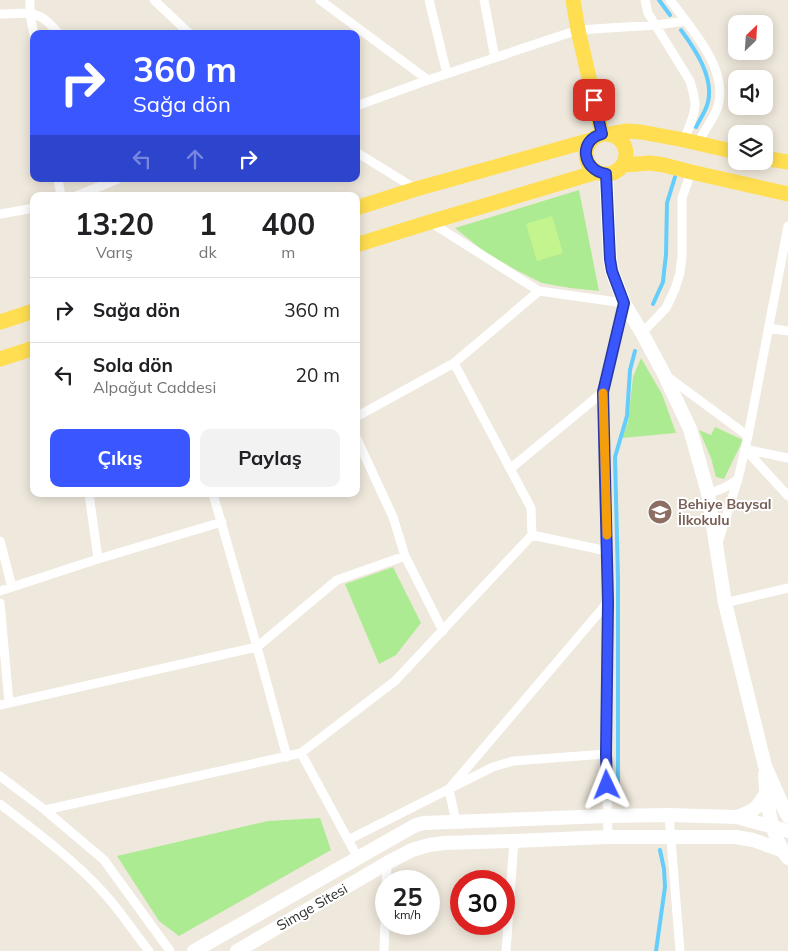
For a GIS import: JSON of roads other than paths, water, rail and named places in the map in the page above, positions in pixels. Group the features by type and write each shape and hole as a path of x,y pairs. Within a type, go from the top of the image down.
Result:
{"main road":[{"path":"573,0 601,136"},
{"path":"360,207 601,136 627,131 691,141 728,150"},
{"path":"360,245 430,222 601,173 613,173 624,165 626,159 627,152 622,140 616,136 601,136 588,144 586,151 586,158 589,164 601,173 612,271 624,303 664,374 690,429 708,493 724,603 765,766 788,816"},
{"path":"773,160 788,162"},
{"path":"624,165 650,163 664,165 788,194"},
{"path":"0,322 30,312"},
{"path":"0,358 30,349"},
{"path":"765,766 766,792 773,826 785,854"},
{"path":"737,817 758,807 766,792"},
{"path":"194,951 416,825 424,823 669,815 737,817 788,831"},
{"name":"Simge Sitesi","path":"237,951 387,863 412,850 429,845 608,837 736,837 753,840 785,854"}],"street":[{"path":"30,0 33,30"},
{"path":"154,0 186,30"},
{"path":"320,0 428,80"},
{"path":"429,0 446,74"},
{"path":"484,0 495,58"},
{"path":"645,0 648,13 690,81 694,93 695,105 691,141"},
{"path":"670,0 696,33 707,52 720,87 719,104 716,112 702,134 691,141"},
{"path":"0,14 30,14 40,17 55,30"},
{"path":"360,105 578,30 686,21"},
{"path":"360,154 416,189"},
{"path":"642,333 666,308 680,273 682,256 682,198 691,172"},
{"path":"86,192 111,182"},
{"path":"0,214 30,209"},
{"path":"430,222 539,290 624,303 603,392 608,602 606,754 608,837"},
{"path":"716,546 738,479 748,436 788,226"},
{"path":"360,411 454,363 539,290"},
{"path":"769,328 788,331"},
{"path":"45,810 301,753 395,681 532,535 531,508 454,363"},
{"path":"664,374 748,436"},
{"path":"510,469 603,392"},
{"path":"360,446 393,517 405,556 443,631"},
{"path":"745,449 788,458"},
{"path":"745,449 788,496"},
{"path":"708,493 718,492 729,487 738,479"},
{"path":"89,497 98,559"},
{"path":"215,497 287,757"},
{"path":"0,591 222,522"},
{"path":"532,535 607,552"},
{"path":"0,541 12,587"},
{"path":"0,603 5,704 258,647 337,580 405,556"},
{"path":"724,603 788,588"},
{"path":"449,789 608,602"},
{"path":"301,753 358,858"},
{"path":"348,840 449,789 513,760 606,754"},
{"path":"0,776 45,810 104,860 170,951"},
{"path":"449,789 456,822"},
{"path":"0,804 50,842 82,870 103,892 149,951"},
{"path":"669,815 680,951"},
{"path":"506,951 514,841"},
{"path":"384,951 387,863"}],"waterway":[{"path":"659,0 670,15"},
{"path":"681,30 702,64 708,83 708,102 696,127"},
{"path":"653,304 663,282 666,255 667,203 675,177"},
{"path":"618,798 618,579 615,457 627,416 630,370 635,351"},
{"path":"656,951 665,887 660,850"}],"place":[{"name":"Behiye Baysal İlkokulu","path":"660,512"}]}
